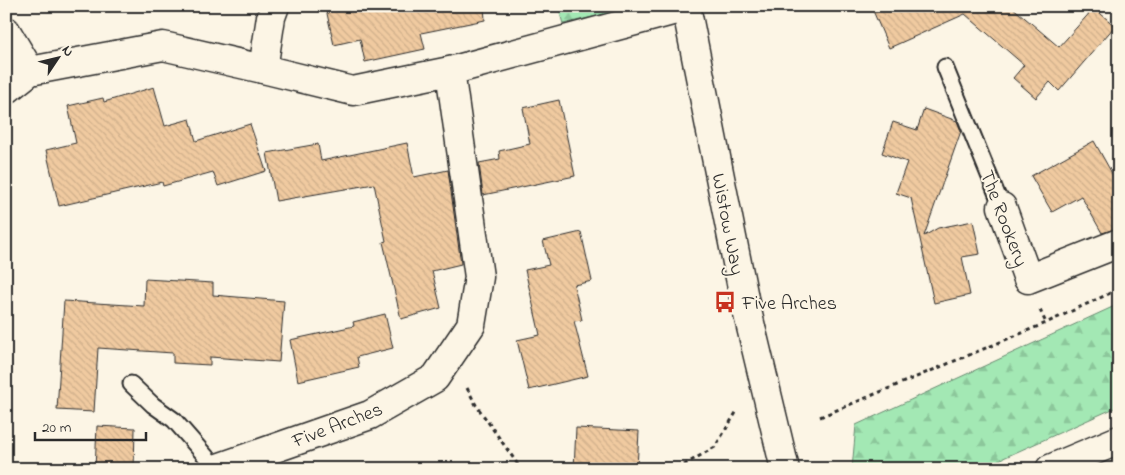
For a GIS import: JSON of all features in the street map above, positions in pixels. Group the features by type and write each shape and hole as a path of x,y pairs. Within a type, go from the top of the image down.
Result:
{"street":[{"path":"264,69 270,17 274,6"},
{"path":"6,90 30,71 163,46 353,91 450,71 686,7"},
{"name":"Wistow Way","path":"686,7 744,298 784,469"},
{"path":"6,31 30,71"},
{"name":"Five Arches","path":"216,469 370,415 435,378 471,325 479,277 450,71"},
{"name":"The Rookery","path":"1002,208 1028,279 1119,244"},
{"path":"1057,467 1119,440"}],"lane":[{"name":"The Rookery","path":"945,66 1002,208"},
{"path":"132,384 153,405 174,420 216,469"}],"path":[{"path":"820,417 1046,323 1119,289"},
{"path":"450,356 476,405 521,469"},
{"path":"677,469 715,447 737,410"}],"green space":[{"path":"558,6 639,6 563,24"},
{"path":"1119,304 1119,406 979,469 852,469 856,425"}],"building":[{"path":"342,6 484,6 485,20 421,33 425,49 365,62 360,39 334,45 326,9"},
{"path":"871,6 1011,6 1059,47 1094,8 1115,26 1059,91 1050,82 1036,98 1013,78 1024,65 965,14 889,48"},
{"path":"154,87 165,126 190,119 196,141 250,124 266,171 218,186 213,172 163,186 162,182 59,206 46,150 76,143 68,106 103,98 104,102"},
{"path":"559,100 575,176 483,195 479,163 500,159 499,151 530,144 523,108"},
{"path":"924,109 957,121 961,131 924,236 938,228 973,221 980,254 962,257 970,295 934,303 911,198 896,193 907,162 882,153 893,122 917,130"},
{"path":"1094,141 1119,186 1119,228 1102,233 1081,196 1052,212 1031,176"},
{"path":"407,143 414,177 448,170 461,264 432,271 441,308 401,319 383,242 386,241 374,184 276,201 267,153 318,144 321,161"},
{"path":"581,232 592,281 574,285 582,320 574,321 588,376 529,390 517,340 540,335 525,270 549,265 543,241"},
{"path":"145,279 213,283 213,295 284,301 279,362 210,357 210,365 173,363 173,353 98,348 94,412 57,410 64,301 144,306"},
{"path":"385,314 393,348 357,357 359,367 298,381 290,340 354,326 353,322"},
{"path":"97,426 135,428 134,469 95,469"},
{"path":"576,428 639,431 637,469 574,469"}],"place":[{"name":"Five Arches","path":"725,302"}]}
